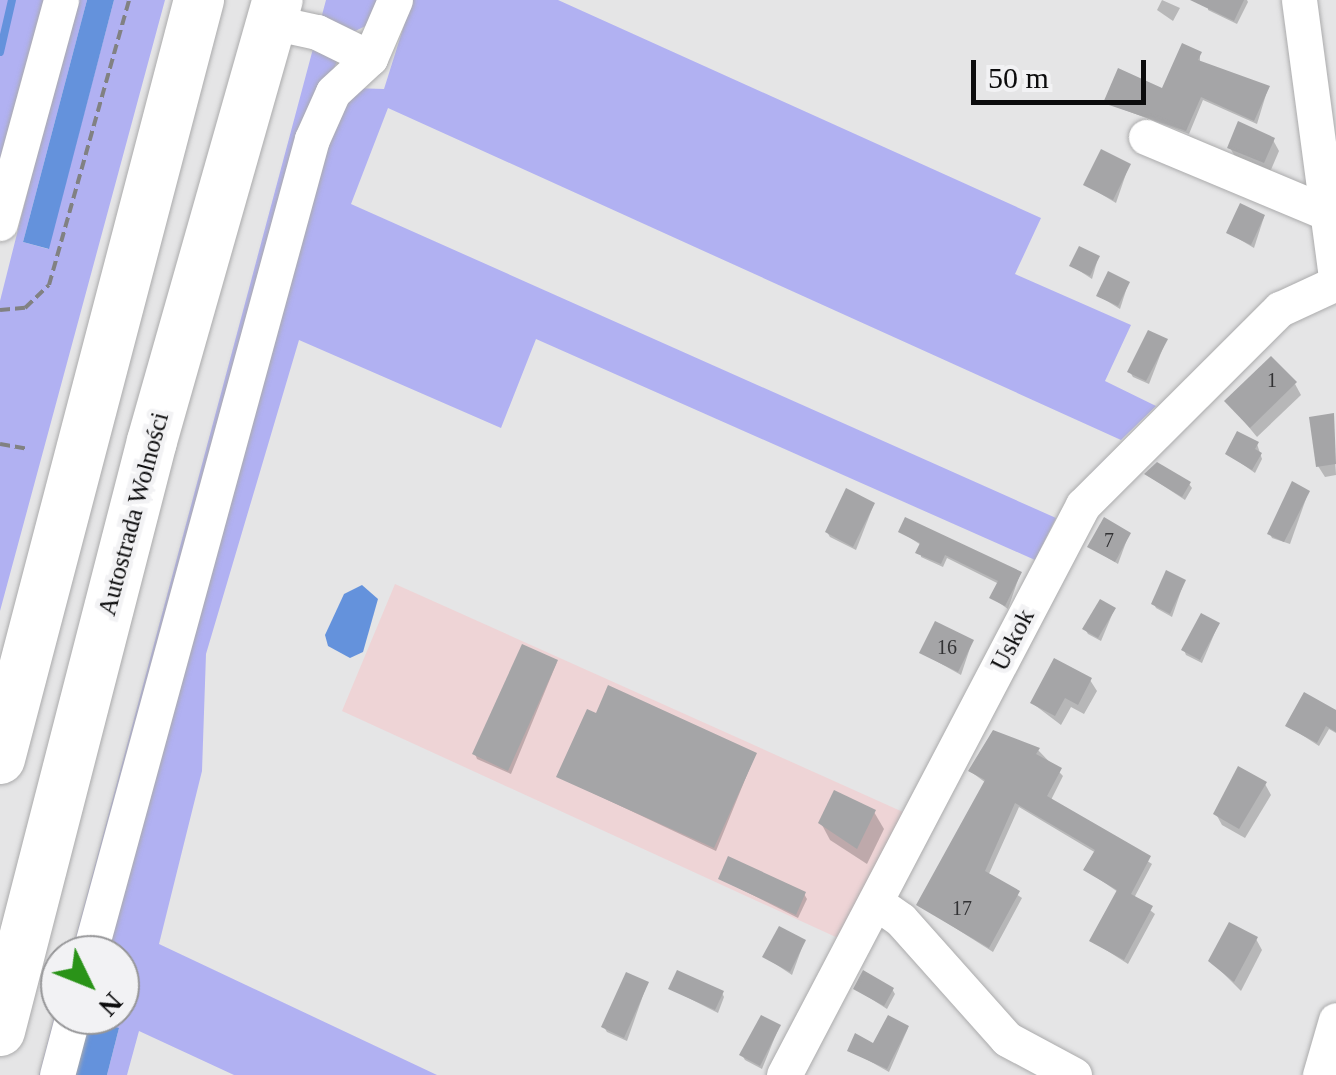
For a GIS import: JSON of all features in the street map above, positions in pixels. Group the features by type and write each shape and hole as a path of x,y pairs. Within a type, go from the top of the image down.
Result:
{"highway":[{"path":"0,759 199,0"},
{"name":"Autostrada Wolności","path":"0,1031 147,459 275,11"}],"street":[{"path":"0,223 61,0"},
{"path":"95,935 312,139 333,92 370,58 395,0"},
{"path":"1300,0 1336,280"},
{"path":"275,11 370,58"},
{"path":"1146,137 1328,213"},
{"name":"Uskok","path":"784,1075 1083,506 1280,308 1336,280"},
{"path":"877,903 901,920 1007,1039 1074,1075"},
{"path":"1320,1075 1336,1020"},
{"path":"57,1075 68,1035"}],"path":[{"path":"0,310 24,308 49,284 128,0"},
{"path":"0,444 29,449"}],"shaded area":[{"path":"0,0 47,0 0,199"},
{"path":"76,0 87,0 23,242 48,249 114,0 165,0 0,611 0,301"},
{"path":"87,0 114,0 49,249 23,242"},
{"path":"326,0 383,0 376,21 349,34 308,128 331,122 352,88 384,89 412,0 558,0 1041,218 1015,274 1131,325 1105,381 1156,406 1121,440 388,108 351,204 1056,518 1035,560 536,339 501,428 299,340 206,654 202,771 159,944 437,1075 234,1075 140,1031 140,935 76,935"},
{"path":"395,584 903,812 838,938 342,711"},
{"path":"362,585 378,599 363,652 350,658 328,646 325,635 344,594"},
{"path":"50,1035 112,1035 71,1075 39,1075"},
{"path":"82,1035 117,1035 107,1075 71,1075"},
{"path":"117,1035 138,1035 127,1075 107,1075"}],"building":[{"path":"1190,0 1244,0 1234,21"},
{"path":"1182,43 1202,52 1198,60 1270,86 1254,121 1201,97 1186,131 1103,103 1118,68 1162,88"},
{"path":"1238,121 1275,138 1264,163 1227,148"},
{"path":"1101,149 1131,164 1113,200 1083,185"},
{"path":"1240,203 1265,215 1251,245 1226,233"},
{"path":"1079,246 1100,256 1090,276 1069,266"},
{"path":"1108,271 1130,282 1118,306 1096,296"},
{"path":"1148,330 1168,339 1146,381 1127,372"},
{"path":"1271,356 1297,382 1250,428 1224,401"},
{"path":"1334,413 1336,464 1316,467 1309,417"},
{"path":"1237,431 1259,442 1255,449 1262,453 1252,470 1225,454"},
{"path":"1157,462 1191,482 1182,497 1144,474"},
{"path":"1292,481 1310,491 1284,542 1267,534"},
{"path":"846,488 875,503 853,547 825,532"},
{"path":"905,517 1022,572 1005,606 989,598 998,581 945,555 941,564 915,553 920,543 898,532"},
{"path":"1104,517 1131,533 1115,562 1087,547"},
{"path":"1166,570 1186,580 1170,614 1151,604"},
{"path":"1100,599 1116,608 1098,638 1082,629"},
{"path":"1201,613 1220,623 1200,660 1181,650"},
{"path":"935,621 974,640 958,672 919,653"},
{"path":"522,644 558,660 508,771 472,754"},
{"path":"1054,658 1092,678 1078,705 1065,698 1055,716 1030,703"},
{"path":"608,685 757,753 714,848 556,777 587,709 596,713"},
{"path":"1304,692 1336,710 1336,732 1326,726 1317,743 1285,726"},
{"path":"993,730 1040,748 1036,754 1062,768 1047,796 1151,856 1131,894 1153,906 1124,960 1089,941 1117,890 1083,870 1095,850 1015,803 985,871 1020,891 989,948 916,905 985,780 968,771"},
{"path":"1238,766 1267,782 1239,829 1213,814"},
{"path":"834,790 876,810 857,849 818,823"},
{"path":"728,856 806,892 796,915 718,879"},
{"path":"1229,922 1258,937 1234,982 1208,961"},
{"path":"779,926 806,940 790,972 762,957"},
{"path":"677,970 724,991 715,1010 668,989"},
{"path":"863,970 894,988 884,1006 853,989"},
{"path":"626,972 649,982 624,1038 601,1027"},
{"path":"761,1015 781,1025 760,1066 739,1055"},
{"path":"888,1015 909,1026 887,1069 847,1051 855,1033 873,1043"}],"waterway":[{"path":"0,52 12,0"}]}
